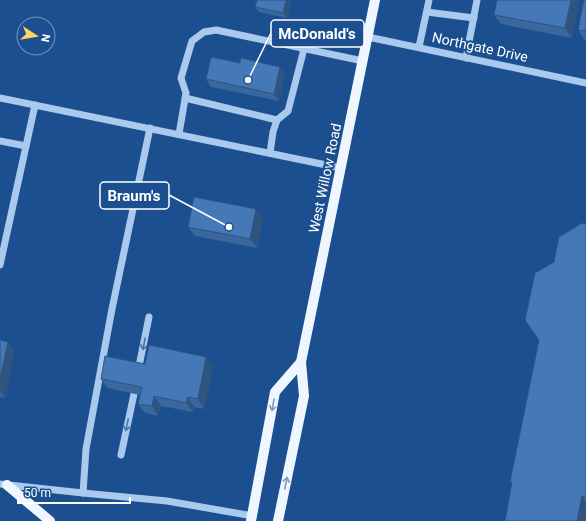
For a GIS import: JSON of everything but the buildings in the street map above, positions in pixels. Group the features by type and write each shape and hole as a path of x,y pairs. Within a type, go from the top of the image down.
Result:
{"main road":[{"name":"West Willow Road","path":"278,521 304,396 301,362 375,0"},
{"name":"West Willow Road","path":"252,518 275,392 301,362"},
{"path":"4,485 50,521"}],"street":[{"path":"419,48 429,0"},
{"path":"466,58 477,0"},
{"path":"427,12 474,18"},
{"path":"179,134 186,93 181,78 192,41 204,32 216,30 363,61"},
{"name":"Northgate Drive","path":"368,37 586,83"},
{"path":"270,153 273,132 277,120 288,111 304,49"},
{"path":"0,98 341,168"},
{"path":"185,98 277,120"},
{"path":"0,265 35,105"},
{"path":"83,494 86,449 112,309 150,128"},
{"path":"0,141 26,146"},
{"path":"138,371 149,317"},
{"path":"121,455 134,394"},
{"path":"4,485 83,494 167,501 252,518"}],"place":[{"name":"McDonald's","path":"248,80"},
{"name":"Braum's","path":"229,227"}]}
